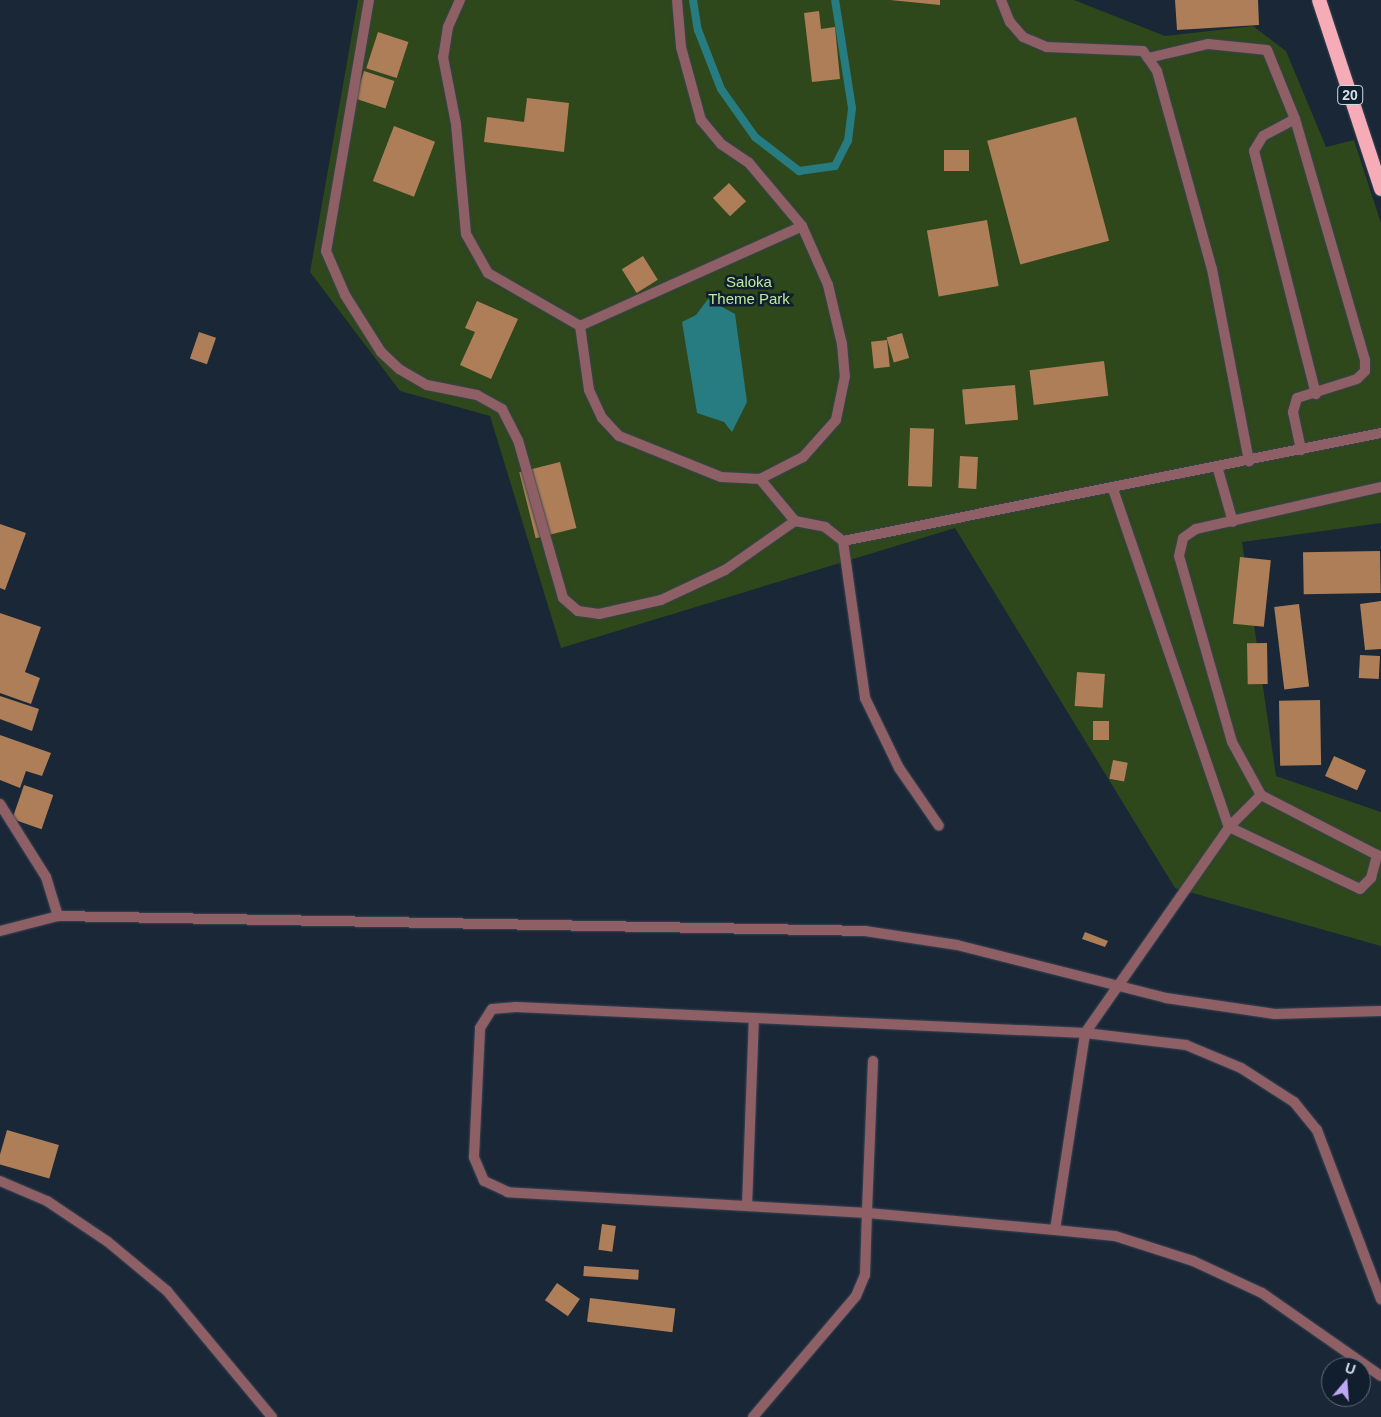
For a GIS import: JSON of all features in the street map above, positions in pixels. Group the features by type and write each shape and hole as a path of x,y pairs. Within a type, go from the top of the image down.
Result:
{"highway":[{"name":"20","path":"1319,0 1381,189"}],"street":[{"path":"370,0 326,251 345,295 381,352 399,369 427,385 477,395 502,409 518,440 563,598 578,611 598,614 661,600 725,570 795,521"},
{"path":"460,0 448,27 443,57 456,124 466,234 488,273 580,326"},
{"path":"580,326 589,390 602,418 619,436 721,477 760,479 804,457 836,420 845,376 828,285 802,226 749,163 722,144 701,120 681,46 677,0"},
{"path":"1001,0 1010,22 1023,37 1047,47 1128,48 1143,51 1157,71 1212,269 1249,461"},
{"path":"1148,58 1208,44 1267,50 1295,119 1365,360 1365,370 1358,379 1316,394 1297,398 1295,403 1301,450"},
{"path":"1295,119 1262,136 1254,151 1316,394"},
{"path":"580,326 802,226"},
{"path":"843,541 1113,489 1381,432"},
{"path":"1217,466 1233,522"},
{"path":"760,479 795,521 825,527 843,541 865,698 899,768 939,826"},
{"path":"1113,489 1229,827 1360,889 1371,878 1377,855 1261,796 1232,742 1179,556 1183,538 1196,530 1381,487"},
{"path":"1055,1230 1085,1033 1121,986 1229,827 1261,796"},
{"path":"0,804 46,877 58,916"},
{"path":"0,931 58,916 865,931 957,945 1166,998 1275,1014 1381,1011"},
{"path":"1381,1299 1317,1130 1294,1102 1241,1068 1186,1046 1085,1033 754,1018 492,1010 480,1028 474,1157 484,1181 508,1192 867,1213 1115,1236 1193,1261 1262,1293 1381,1376"},
{"path":"747,1206 754,1018"},
{"path":"753,1417 856,1296 865,1275 873,1061"},
{"path":"0,1181 47,1201 108,1242 167,1291 272,1417"}],"green space":[{"name":"Saloka Theme Park","path":"358,0 1074,0 1165,36 1253,26 1286,51 1326,147 1354,140 1381,223 1381,523 1242,542 1276,776 1381,812 1381,946 1175,888 955,528 561,648 490,416 400,391 310,272"}],"shaded area":[{"path":"708,299 735,314 747,402 732,432 724,422 697,413 682,322 696,315"}],"building":[{"path":"890,0 940,0 940,5"},
{"path":"1175,0 1258,0 1259,25 1177,30"},
{"path":"819,11 821,29 835,27 840,79 812,82 804,13"},
{"path":"378,32 408,42 397,78 366,68"},
{"path":"364,71 394,81 385,108 355,99"},
{"path":"527,98 569,103 564,152 484,142 487,117 524,122"},
{"path":"1076,117 1109,241 1020,264 987,141"},
{"path":"394,126 435,142 414,197 373,181"},
{"path":"944,150 969,150 969,171 944,171"},
{"path":"729,183 746,201 730,216 713,198"},
{"path":"987,220 999,286 939,297 927,231"},
{"path":"643,256 658,280 637,293 622,269"},
{"path":"477,301 518,319 491,379 460,365 475,332 465,328"},
{"path":"199,332 216,338 207,364 190,358"},
{"path":"902,333 909,358 894,362 887,337"},
{"path":"887,340 890,367 874,369 871,342"},
{"path":"1104,361 1108,396 1034,405 1030,370"},
{"path":"1015,385 1018,420 965,424 962,390"},
{"path":"910,428 934,429 932,487 908,486"},
{"path":"960,456 978,457 976,489 958,488"},
{"path":"560,462 576,528 536,538 519,472"},
{"path":"0,524 26,533 5,590 0,588"},
{"path":"1380,551 1381,593 1304,594 1303,552"},
{"path":"1240,557 1271,560 1264,627 1233,624"},
{"path":"1381,601 1381,649 1365,650 1360,604"},
{"path":"1299,604 1309,686 1284,689 1274,607"},
{"path":"0,613 41,627 25,672 40,678 31,704 0,693"},
{"path":"1247,643 1267,643 1268,684 1248,684"},
{"path":"1360,655 1380,656 1379,679 1359,678"},
{"path":"1077,672 1105,674 1103,708 1075,706"},
{"path":"0,696 39,709 32,731 0,719"},
{"path":"1320,700 1321,765 1280,766 1279,701"},
{"path":"1093,721 1109,721 1109,740 1093,740"},
{"path":"0,735 51,753 42,776 26,771 20,788 0,780"},
{"path":"1334,756 1366,770 1357,790 1325,776"},
{"path":"1113,760 1128,763 1124,782 1109,779"},
{"path":"24,785 53,795 42,829 12,819"},
{"path":"1085,932 1108,941 1105,947 1082,939"},
{"path":"7,1130 59,1145 49,1179 0,1164 0,1154"},
{"path":"602,1224 616,1226 612,1252 598,1250"},
{"path":"584,1266 639,1270 638,1280 583,1276"},
{"path":"557,1283 580,1299 568,1316 545,1300"},
{"path":"590,1298 675,1308 672,1332 587,1322"}],"waterway":[{"path":"693,0 698,30 721,89 755,137 799,171 835,166 848,141 852,108 835,0"}]}
